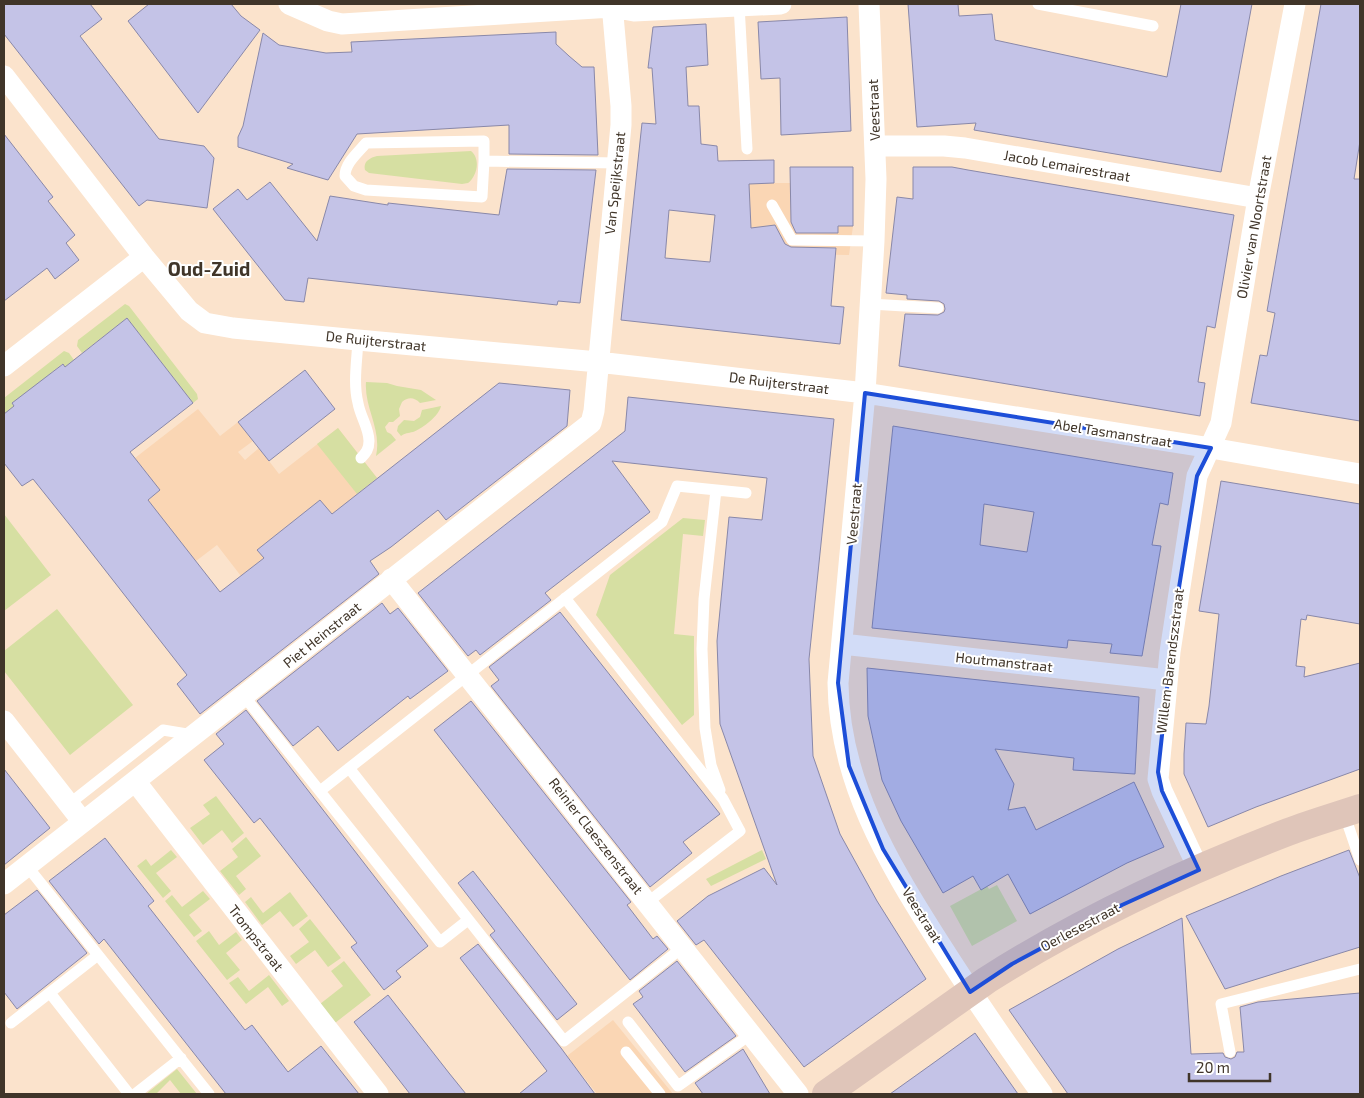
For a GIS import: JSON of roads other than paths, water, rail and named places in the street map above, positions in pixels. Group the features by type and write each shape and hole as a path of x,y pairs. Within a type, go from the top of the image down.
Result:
{"street":[{"path":"289,4 328,21 342,24 612,6 634,11 781,4"},
{"name":"Veestraat","path":"869,4 876,178 874,241 865,393 838,683 838,706 842,736 849,766 871,823 900,880 970,992 1042,1094"},
{"name":"Olivier van Noortstraat","path":"1211,448 1221,423 1258,198 1295,4"},
{"name":"Van Speijkstraat","path":"598,362 618,163 621,106 612,6"},
{"name":"De Ruijterstraat","path":"4,76 144,256 189,311 205,323 233,328 598,362 865,393"},
{"name":"Jacob Lemairestraat","path":"875,146 944,146 966,148 1258,198"},
{"path":"4,366 144,256"},
{"name":"Piet Heinstraat","path":"4,884 591,423 594,411 598,362"},
{"name":"Abel Tasmanstraat","path":"865,393 1211,448 1360,474"},
{"name":"Willem Barendszstraat","path":"1199,870 1162,791 1158,778 1176,606 1197,476 1211,448"},
{"name":"Reinier Claeszenstraat","path":"392,579 798,1094"},
{"name":"Houtmanstraat","path":"842,644 1167,680"},
{"path":"4,721 83,822"},
{"name":"Trompstraat","path":"135,781 378,1094"},
{"name":"Oerlesestraat","path":"826,1094 1012,964 1071,931 1122,905 1199,870 1287,833 1352,810"}],"lane":[{"path":"1038,4 1153,26"},
{"path":"729,5 747,149"},
{"path":"484,141 484,161 482,197 366,190 354,186 345,176 345,169 366,143 484,141"},
{"path":"484,161 618,163"},
{"path":"772,205 792,240 874,241"},
{"path":"870,304 938,308"},
{"path":"358,340 356,393 369,439 367,452 361,458"},
{"path":"320,791 662,522 677,486 746,493"},
{"path":"648,902 740,830 723,799 711,765 705,728 702,649 704,599 716,490"},
{"path":"565,598 723,799"},
{"path":"244,696 440,942 468,920"},
{"path":"69,804 163,730 194,736"},
{"path":"349,768 564,1041 683,947"},
{"path":"1352,810 1360,860"},
{"path":"27,866 209,1094"},
{"path":"11,1023 98,955"},
{"path":"1230,1052 1221,1004 1360,969"},
{"path":"50,993 129,1094"},
{"path":"628,1022 678,1086 751,1034"},
{"path":"626,1052 660,1094"},
{"path":"135,1094 181,1058"}],"district":[{"name":"Oud-Zuid","path":"209,269"}]}
